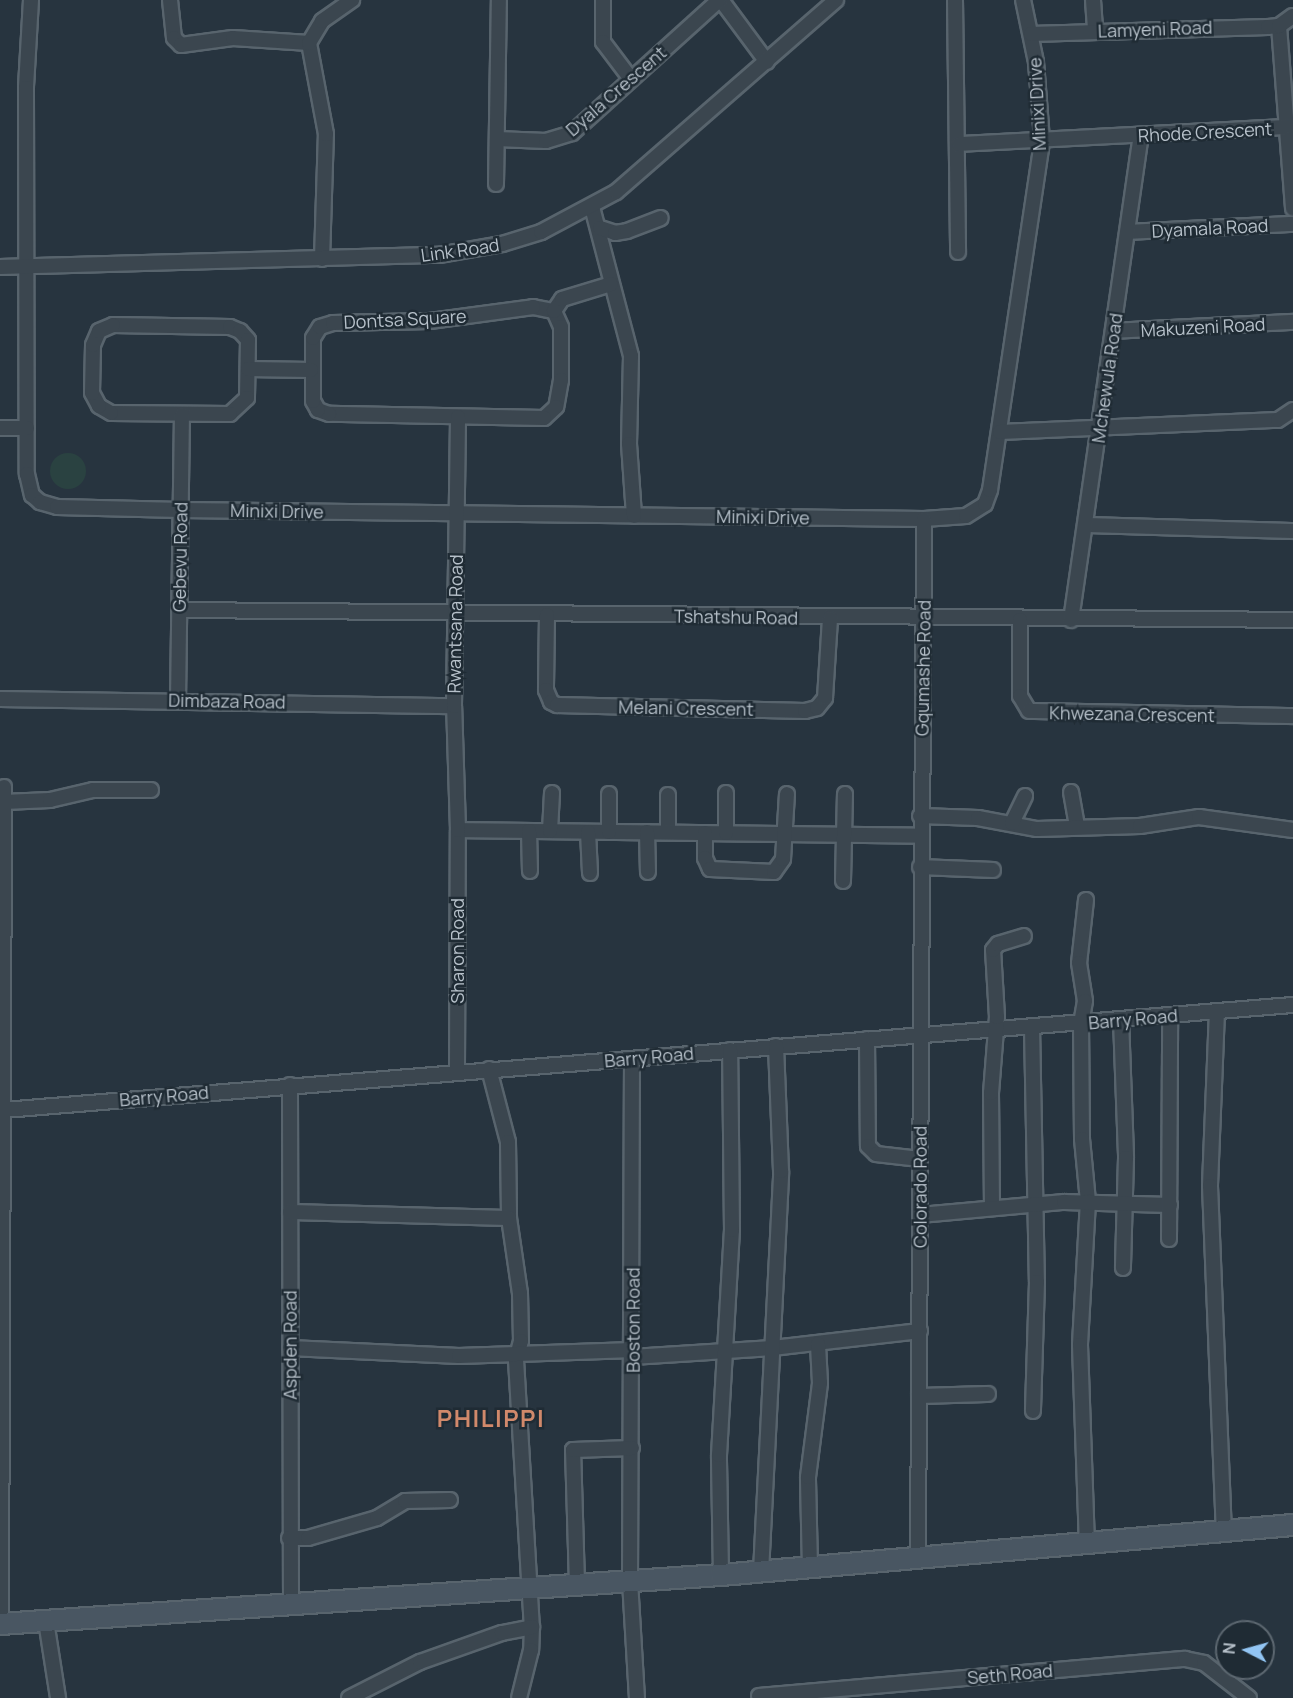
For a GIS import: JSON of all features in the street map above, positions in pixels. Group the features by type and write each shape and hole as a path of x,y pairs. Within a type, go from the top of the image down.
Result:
{"street":[{"path":"0,428 27,428 25,266 31,0"},
{"path":"170,0 174,38 181,45 232,38 309,43"},
{"path":"322,259 326,134 309,43 322,21 352,0"},
{"path":"496,184 499,0"},
{"path":"603,0 603,42 631,79"},
{"path":"720,0 767,62"},
{"name":"Dyala Crescent","path":"497,139 546,141 565,137 720,0"},
{"name":"Link Road","path":"0,267 439,255 491,247 541,232 592,207 641,174 836,0"},
{"path":"956,0 959,144 958,252"},
{"name":"Minixi Drive","path":"27,428 27,474 32,495 48,506 634,516 924,519 966,516 985,504 1000,432 1042,140 1031,34 1023,0"},
{"path":"1094,0 1095,30"},
{"path":"1288,127 1279,26 1293,16"},
{"name":"Lamyeni Road","path":"1031,34 1095,30 1279,26"},
{"name":"Rhode Crescent","path":"959,144 1288,127 1293,208"},
{"name":"Mchewula Road","path":"1071,620 1141,135"},
{"path":"592,207 600,228 611,284 631,356 629,444 634,516"},
{"path":"600,228 615,233 662,218"},
{"name":"Dyamala Road","path":"1128,232 1293,224"},
{"path":"554,311 562,299 611,284"},
{"name":"Dontsa Square","path":"533,307 554,311 561,327 561,380 556,407 544,418 328,414 318,410 313,401 311,370 313,338 320,327 333,323 430,321 533,307"},
{"name":"Makuzeni Road","path":"1113,331 1293,322"},
{"path":"113,325 230,327 240,331 248,340 247,398 240,408 230,414 182,414 111,413 99,406 92,393 93,345 99,331 113,325"},
{"path":"248,369 311,370"},
{"path":"1000,432 1278,420 1293,410"},
{"name":"Gebevu Road","path":"178,700 182,414"},
{"name":"Rwantsana Road","path":"458,417 454,706 458,830"},
{"name":"Gqumashe Road","path":"920,816 924,519"},
{"path":"1086,525 1293,531"},
{"name":"Tshatshu Road","path":"179,610 1020,620 1293,620"},
{"name":"Melani Crescent","path":"547,615 546,690 557,705 805,711 817,708 825,698 830,618"},
{"name":"Khwezana Crescent","path":"1020,620 1020,696 1029,711 1293,716"},
{"name":"Dimbaza Road","path":"0,699 454,706"},
{"path":"4,788 0,1624 761,1572 1293,1525"},
{"path":"4,802 50,800 93,790 151,790"},
{"path":"1071,792 1077,826"},
{"path":"726,793 726,833"},
{"path":"550,831 552,794"},
{"path":"609,794 609,832"},
{"path":"705,833 705,858 710,869 770,873 781,866 787,794"},
{"path":"843,881 845,794"},
{"path":"668,795 669,832"},
{"path":"1012,823 1025,796"},
{"path":"920,816 1012,823 1029,829 1140,826 1199,817 1293,830"},
{"name":"Colorado Road","path":"918,1558 920,816"},
{"path":"458,830 919,836"},
{"name":"Sharon Road","path":"457,1072 458,830"},
{"path":"529,831 530,871"},
{"path":"588,832 590,873"},
{"path":"647,832 648,872"},
{"path":"920,867 993,870"},
{"path":"1086,900 1079,956 1084,1002 1081,1023 1082,1155 1088,1201 1080,1345 1087,1543"},
{"path":"992,1208 991,1093 996,1030 993,950 998,944 1024,936"},
{"name":"Barry Road","path":"4,1110 1293,1005"},
{"path":"1217,1011 1210,1186 1224,1531"},
{"path":"1169,1239 1170,1015"},
{"path":"1121,1019 1123,1268"},
{"path":"1032,1027 1035,1204 1033,1411"},
{"path":"867,1039 868,1146 876,1154 920,1159"},
{"path":"761,1572 782,1171 776,1047"},
{"path":"721,1575 718,1479 732,1230 730,1050"},
{"name":"Boston Road","path":"632,1059 630,1581 637,1698"},
{"path":"489,1069 508,1142 509,1218 519,1293 518,1352 528,1588 532,1627 531,1650 519,1698"},
{"name":"Aspden Road","path":"290,1085 289,1538 291,1604"},
{"path":"920,1215 1088,1201 1170,1205"},
{"path":"290,1212 509,1218"},
{"path":"290,1348 459,1356 518,1352 632,1353 773,1348 920,1331"},
{"path":"810,1568 808,1477 820,1383 818,1344"},
{"path":"920,1396 988,1394"},
{"path":"577,1584 573,1450 632,1448"},
{"path":"289,1538 308,1538 377,1518 405,1501 450,1500"},
{"path":"46,1621 58,1698"},
{"path":"349,1698 420,1662 502,1633 532,1627"},
{"name":"Seth Road","path":"759,1696 859,1693 1185,1659 1204,1663 1249,1698"}],"green space":[{"path":"68,453 81,458 86,471 81,484 68,489 55,484 50,471 55,458"}],"district":[{"name":"PHILIPPI","path":"491,1418"}]}
